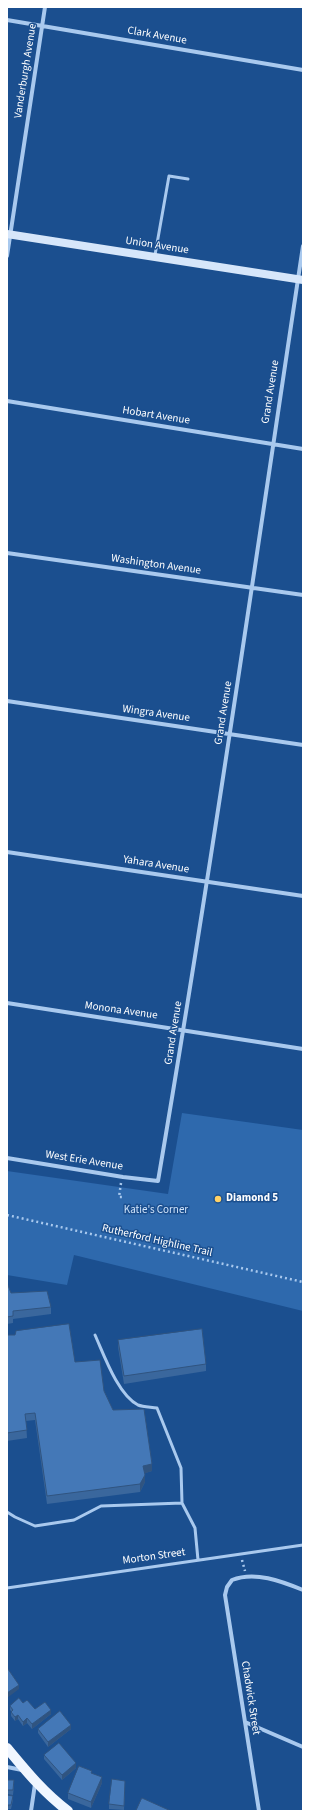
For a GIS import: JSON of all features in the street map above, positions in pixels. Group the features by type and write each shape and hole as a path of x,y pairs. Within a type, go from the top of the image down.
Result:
{"main road":[{"name":"Union Avenue","path":"9,234 300,280"},
{"path":"7,1748 50,1798 68,1811"}],"street":[{"name":"Vanderburgh Avenue","path":"7,256 9,234 45,7"},
{"name":"Clark Avenue","path":"7,20 303,70"},
{"name":"Grand Avenue","path":"158,1181 184,1030 230,734 272,444 300,280 303,246"},
{"name":"Hobart Avenue","path":"7,401 303,449"},
{"name":"Washington Avenue","path":"7,553 303,595"},
{"name":"Wingra Avenue","path":"7,701 303,745"},
{"name":"Yahara Avenue","path":"7,852 303,896"},
{"name":"Monona Avenue","path":"7,1003 303,1049"},
{"name":"West Erie Avenue","path":"7,1158 122,1177 158,1181"},
{"name":"Chadwick Street","path":"246,1577 232,1580 227,1587 225,1595 259,1811"},
{"path":"246,1577 266,1578 303,1590"},
{"path":"245,1722 303,1747"},
{"path":"7,1767 25,1770"},
{"path":"31,1811 35,1782"}],"lane":[{"path":"155,257 169,176 188,179"},
{"path":"95,1335 110,1369 122,1391 138,1405 156,1408 180,1468 182,1503 195,1528 198,1560"},
{"path":"7,1512 35,1526 74,1520 100,1506 182,1503"},
{"name":"Morton Street","path":"7,1588 303,1545"}],"path":[{"path":"122,1177 119,1197 124,1197"},
{"name":"Rutherford Highline Trail","path":"7,1215 303,1282"},
{"path":"241,1554 246,1577"}],"green space":[{"name":"Katie's Corner","path":"182,1113 303,1130 303,1311 74,1255 67,1285 7,1275 7,1171 168,1194"}],"building":[{"path":"7,1283 11,1293 47,1291 51,1307 13,1311 13,1316 7,1317"},
{"path":"69,1324 75,1362 100,1360 104,1391 113,1410 144,1409 152,1464 143,1466 145,1475 140,1484 47,1496 35,1413 25,1414 27,1430 7,1433 7,1335 15,1335 16,1331"},
{"path":"202,1329 206,1364 124,1376 118,1340"},
{"path":"8,1669 19,1685 7,1693 7,1670"},
{"path":"19,1698 23,1703 27,1700 35,1709 45,1702 51,1710 32,1724 27,1718 23,1722 18,1715 15,1717 11,1712 13,1710 10,1706"},
{"path":"60,1711 71,1725 48,1742 38,1729"},
{"path":"59,1743 76,1763 62,1775 44,1755"},
{"path":"79,1766 102,1777 91,1802 68,1793"},
{"path":"112,1779 125,1781 124,1806 109,1804"},
{"path":"7,1780 14,1780 13,1790 7,1790"},
{"path":"7,1795 13,1796 11,1805 8,1805 7,1811"},
{"path":"142,1798 171,1811 136,1811"}],"place":[{"name":"Diamond 5","path":"218,1199"}]}
